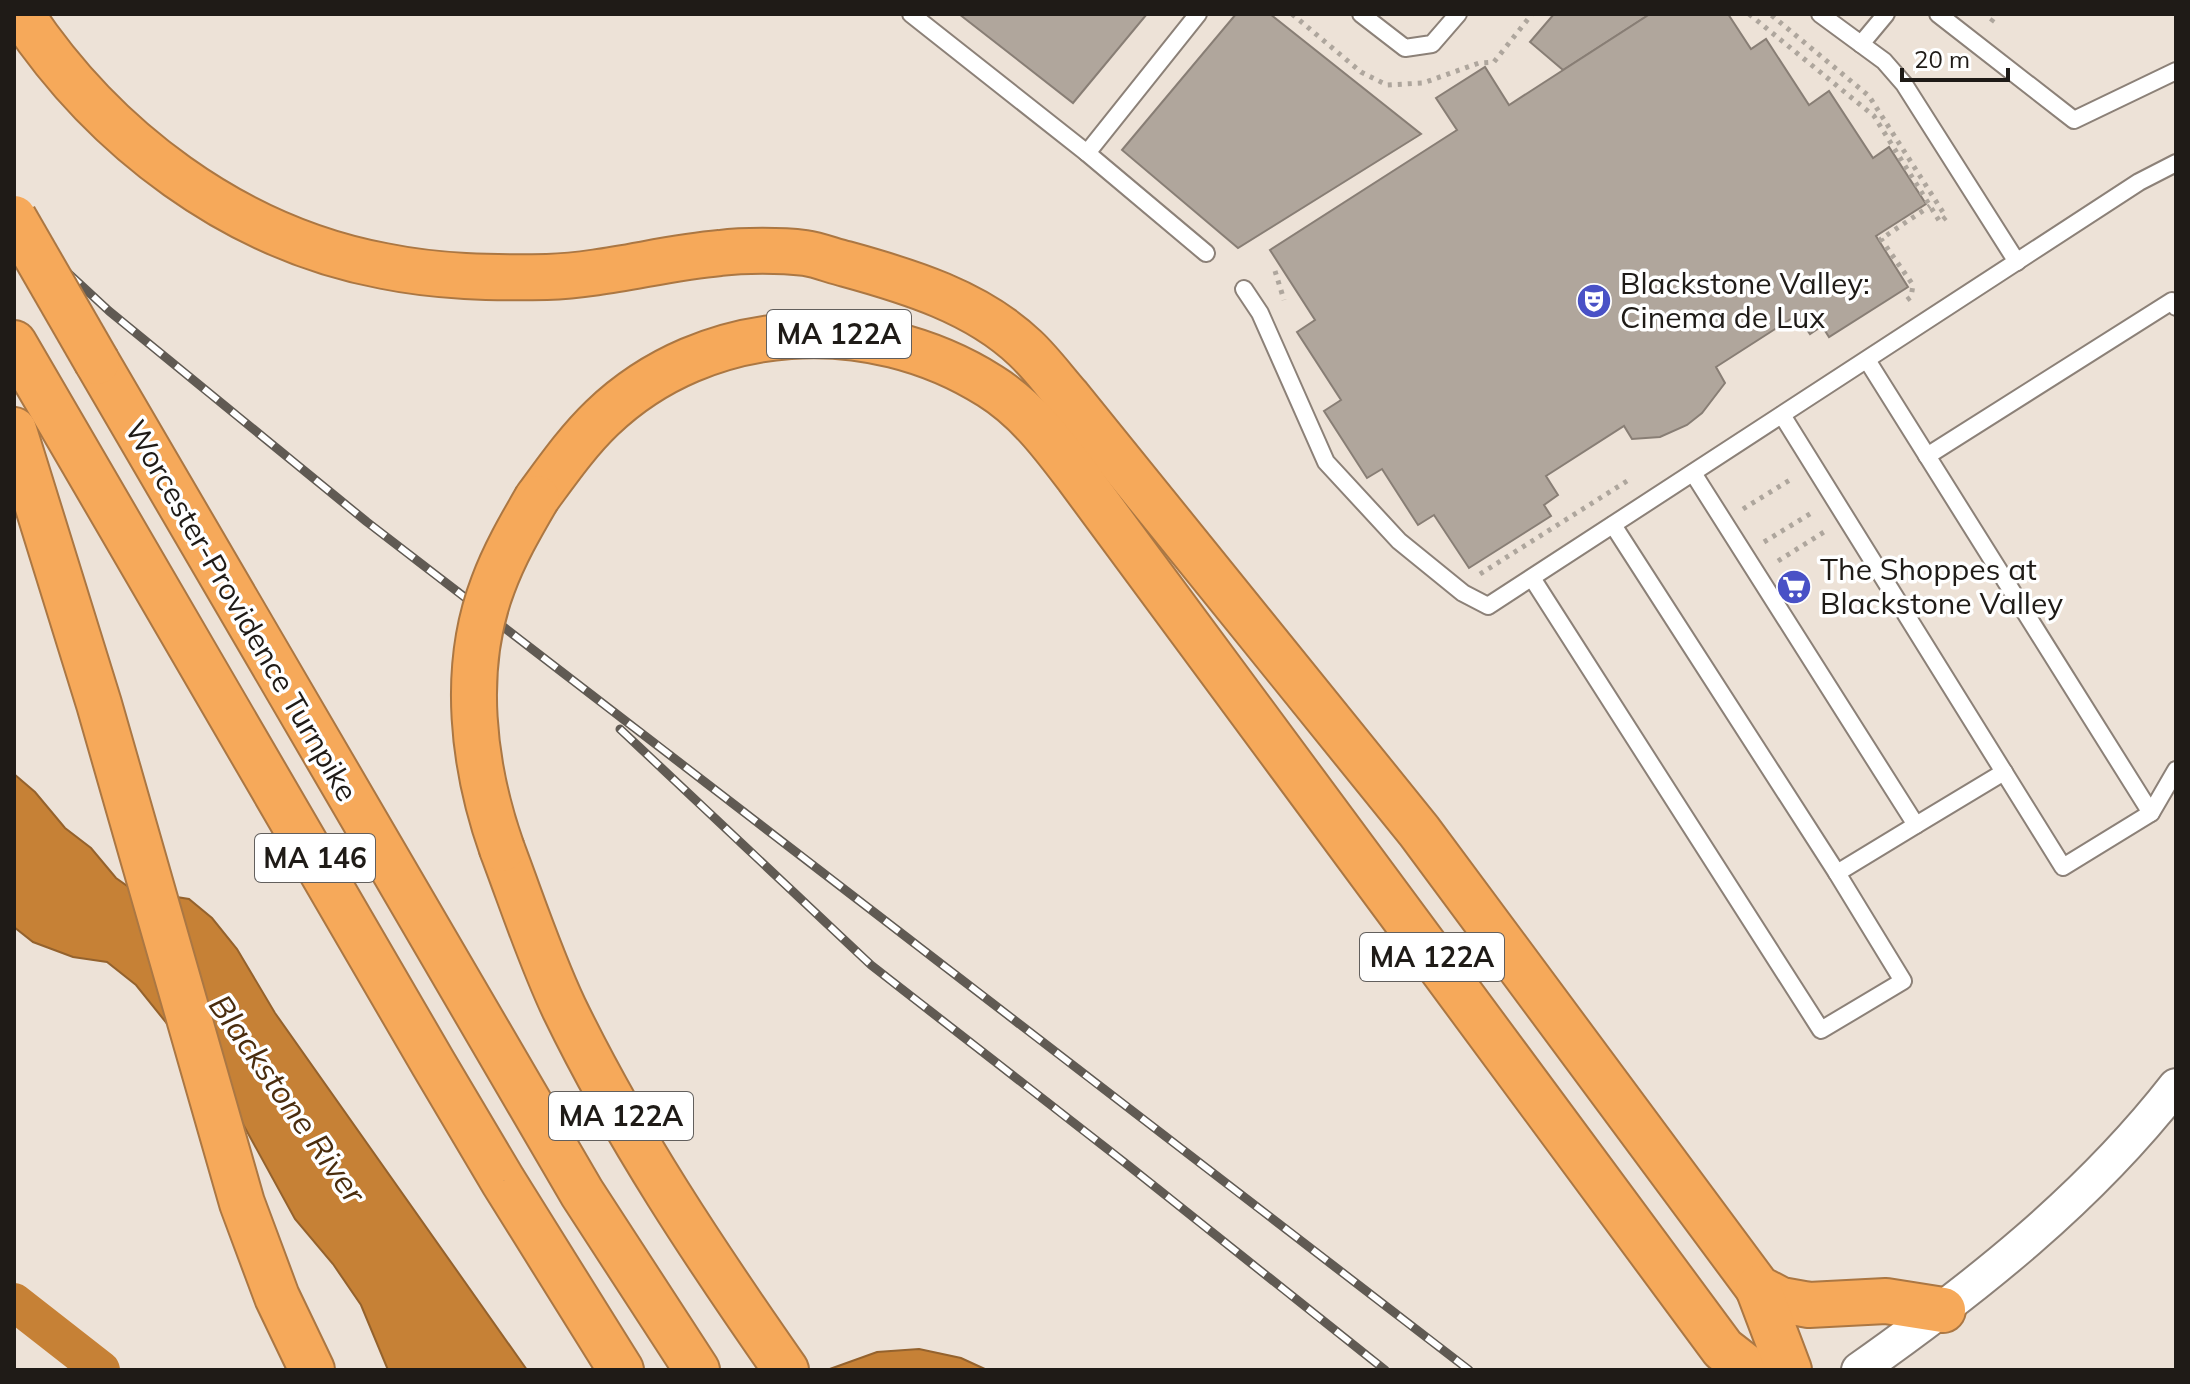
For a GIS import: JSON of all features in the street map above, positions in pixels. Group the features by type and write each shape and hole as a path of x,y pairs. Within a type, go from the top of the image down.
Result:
{"highway":[{"path":"21,14 42,46 92,103 145,153 189,186 249,220 314,246 383,266 469,277 551,277 722,252 805,253 894,277 971,309 1024,347 1069,398 1419,831 1758,1288 1789,1370"},
{"name":"Worcester-Providence Turnpike","path":"14,218 582,1193 697,1370"},
{"name":"MA 122A","path":"783,1366 651,1168 563,1005 488,809 479,762 474,703 477,643 492,588 509,547 537,498 569,454 603,417 648,383 707,352 773,338 835,334 888,342 945,361 993,387 1040,428 1723,1349 1750,1370"},
{"name":"Worcester-Providence Turnpike","path":"14,343 441,1076 621,1370"},
{"path":"14,430 99,704 242,1203 277,1297 312,1370"},
{"path":"1758,1288 1781,1300 1809,1305 1886,1301 1943,1310"}],"street":[{"path":"1859,1370 1943,1310 2052,1219 2107,1168 2176,1086"}],"lane":[{"path":"911,14 1087,153 1206,253"},
{"path":"1087,153 1198,14"},
{"path":"1361,14 1405,48 1432,44 1458,14"},
{"path":"1820,14 1884,61 1904,84 2017,262"},
{"path":"1861,44 1886,14"},
{"path":"1938,14 2074,120 2176,71"},
{"path":"1244,289 1260,313 1326,462 1399,541 1463,593 1488,606 2139,182 2176,163"},
{"path":"1927,456 2172,301 2176,307"},
{"path":"1867,360 2151,813"},
{"path":"1782,415 2063,867 2151,813 2176,770"},
{"path":"1693,473 1916,825"},
{"path":"1532,578 1821,1030 1903,981 1613,525"},
{"path":"1837,873 2004,772"}],"path":[{"path":"1749,14 1874,116 1940,222 1946,217 1869,96 1770,14"},
{"path":"1991,22 1997,14"},
{"path":"1904,302 1911,297 1913,285 1881,239 1930,206"},
{"path":"1275,271 1285,300"},
{"path":"1742,510 1814,465"},
{"path":"1476,577 1629,480"},
{"path":"1763,543 1834,499"},
{"path":"1776,563 1846,518"}],"water":[{"name":"Blackstone River","path":"14,774 35,792 65,828 91,848 116,878 133,890 189,899 212,918 237,949 275,1013 527,1370 388,1370 361,1305 333,1264 295,1219 233,1106 136,985 107,962 73,957 33,942 14,927"},
{"path":"919,1349 961,1358 987,1370 827,1370 877,1352"}],"building":[{"path":"959,14 1147,14 1073,103"},
{"path":"1236,14 1270,14 1421,134 1238,248 1122,150"},
{"path":"1554,14 1650,14 1563,70 1530,42"},
{"name":"Blackstone Valley: Cinema de Lux","path":"1650,14 1728,14 1751,49 1766,39 1809,105 1829,91 1873,158 1889,147 1926,204 1876,236 1908,287 1829,337 1822,326 1810,334 1797,315 1716,367 1725,383 1702,413 1687,425 1660,437 1632,439 1624,426 1546,476 1558,495 1544,505 1551,516 1469,568 1434,515 1418,525 1382,469 1367,478 1324,411 1341,400 1297,332 1315,320 1270,250 1457,130 1436,98 1485,67 1509,105"}],"waterway":[{"path":"14,1302 101,1370"}],"railway":[{"path":"14,223 109,311 367,522 1469,1370"},
{"path":"620,729 871,965 1385,1370"}],"place":[{"name":"Blackstone Valley: Cinema de Lux","path":"1594,301"},
{"name":"The Shoppes at Blackstone Valley","path":"1794,587"}]}
